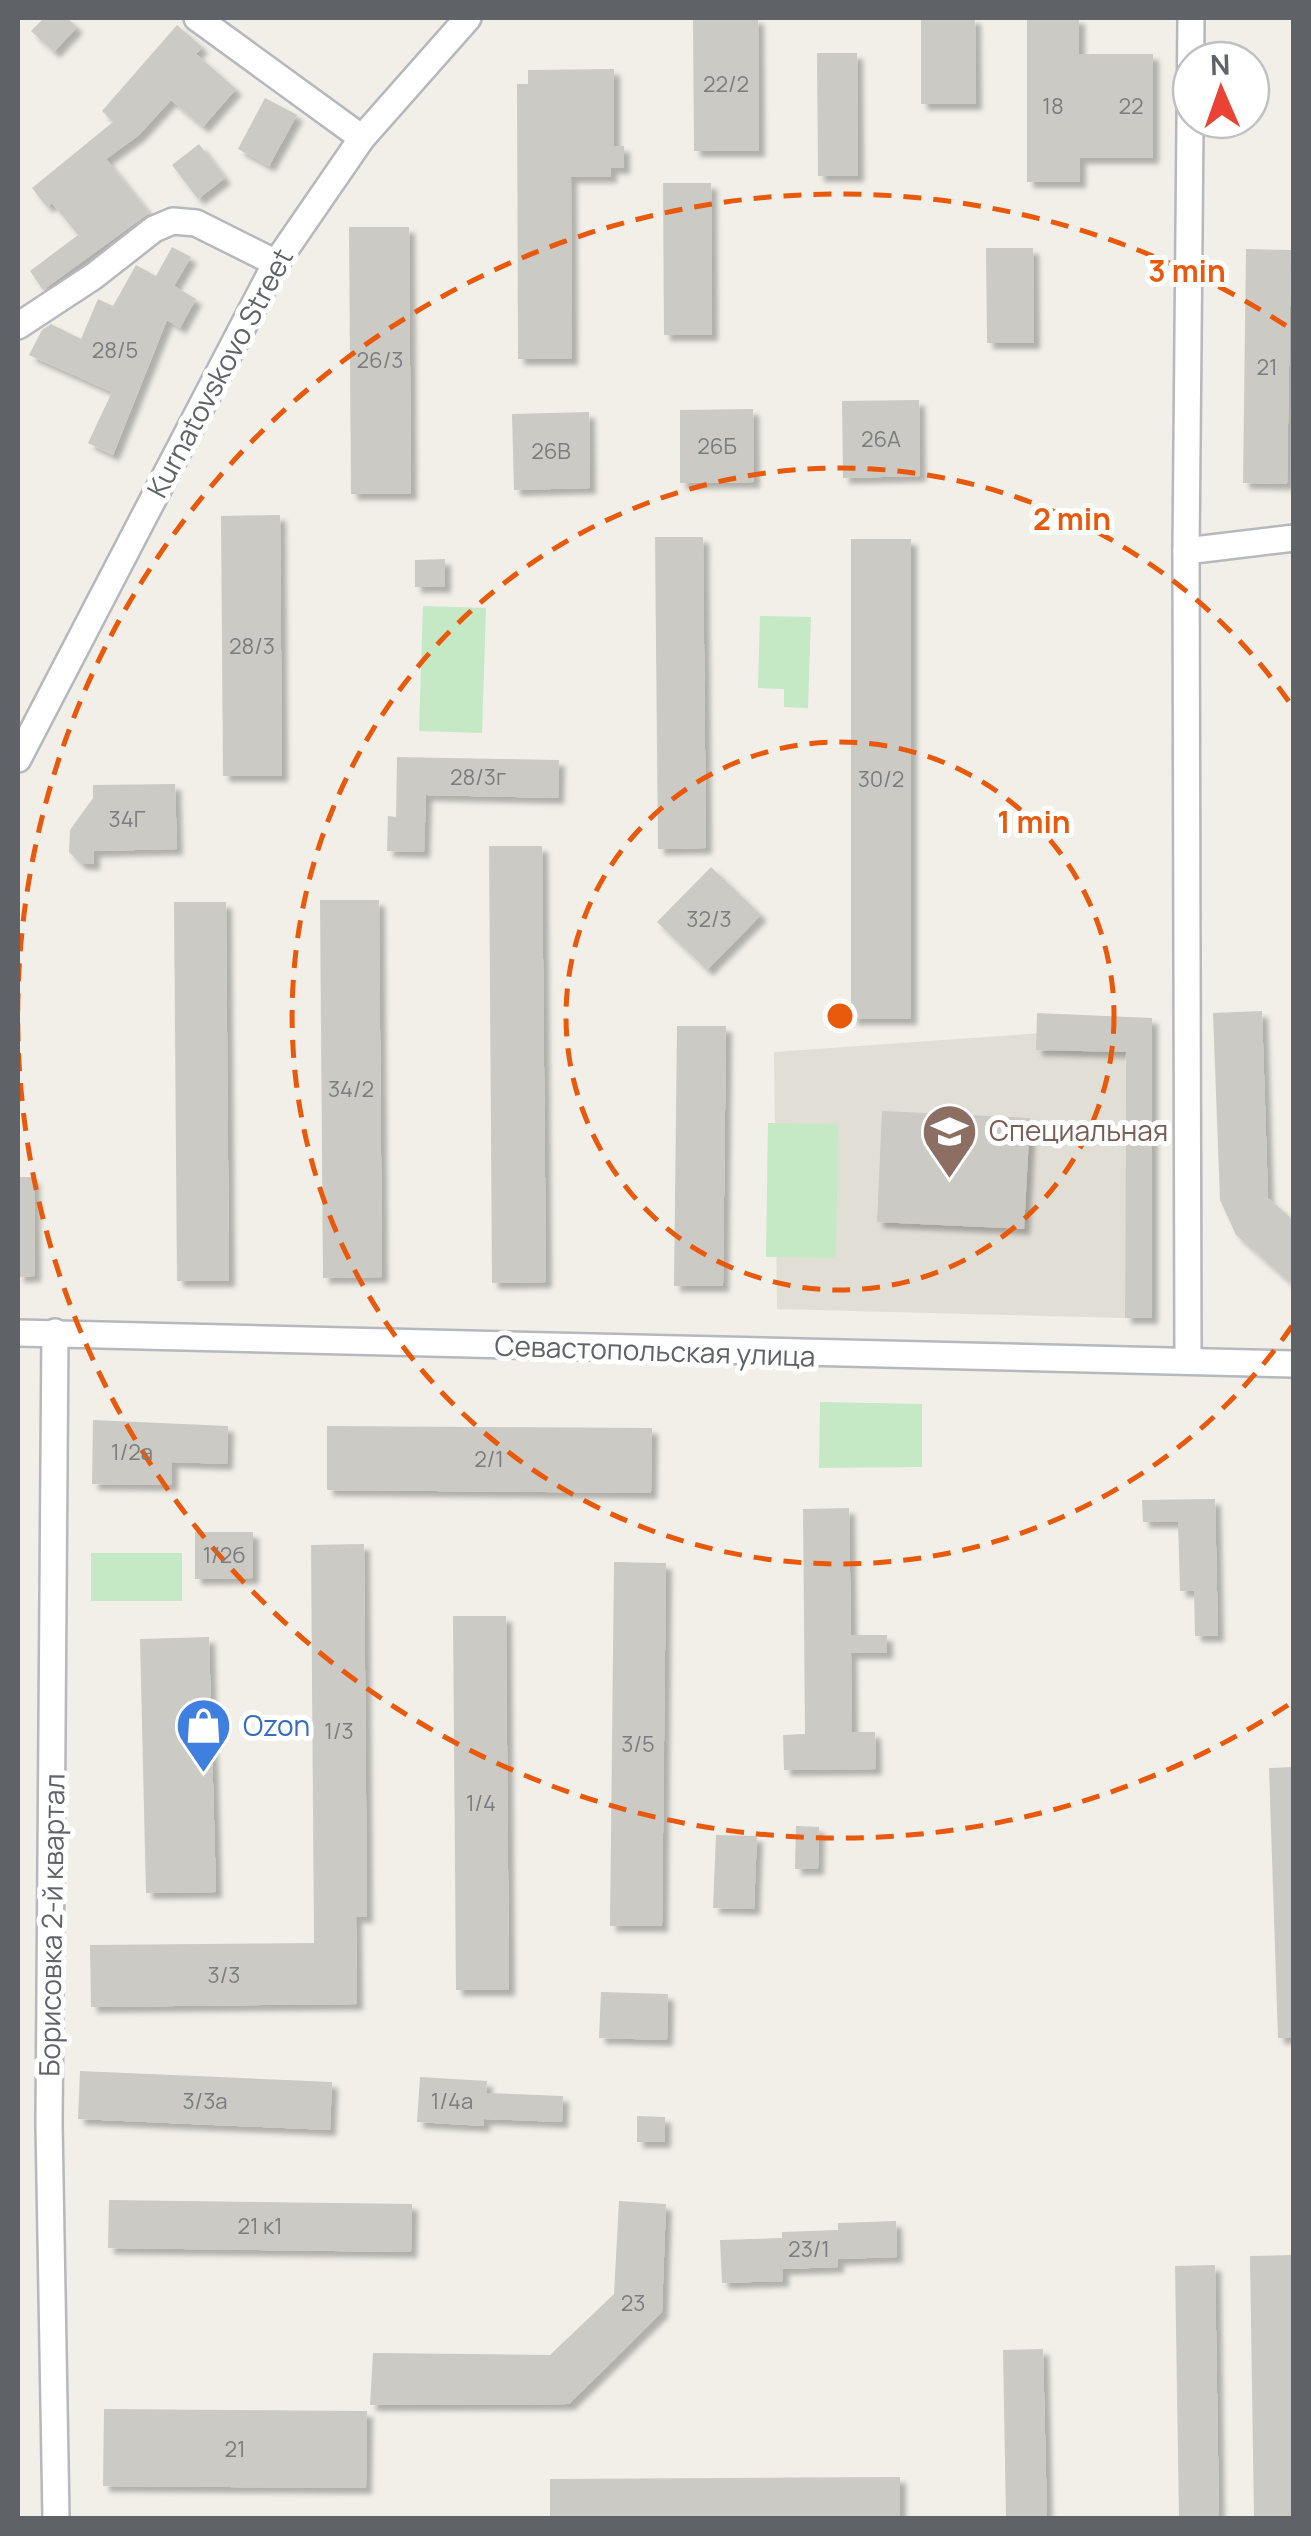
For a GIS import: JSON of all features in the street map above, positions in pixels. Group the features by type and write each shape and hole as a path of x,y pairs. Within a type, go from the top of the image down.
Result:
{"street":[{"path":"197,18 362,138"},
{"name":"Kurnatovskovo Street","path":"18,759 276,263 362,138 468,18"},
{"path":"1188,1361 1186,551 1191,18"},
{"path":"18,326 94,276 154,229 174,221 196,223 276,263"},
{"path":"1186,551 1294,538"},
{"name":"Борисовка 2-й квартал","path":"54,1332 49,2144 56,2518"},
{"name":"Севастопольская улица","path":"18,1333 1294,1364"}],"shaded area":[{"name":"Специальная","path":"1126,1027 1125,1318 777,1309 774,1052"}],"green space":[{"path":"423,606 486,608 482,733 419,731"},
{"path":"760,616 811,617 808,708 784,707 784,689 758,688"},
{"path":"768,1123 838,1124 836,1258 766,1257"},
{"path":"820,1402 922,1404 922,1467 819,1468"},
{"path":"91,1553 182,1553 182,1601 91,1601"}],"building":[{"path":"44,18 67,18 77,27 54,52 31,31"},
{"path":"693,18 758,18 759,151 694,151"},
{"path":"921,18 975,18 976,104 921,104"},
{"path":"1027,18 1079,18 1079,54 1153,54 1153,158 1080,158 1080,182 1027,182"},
{"path":"177,25 202,47 196,54 236,89 203,127 171,100 139,135 106,159 149,213 43,290 30,271 78,235 52,203 47,207 32,188 113,122 102,111"},
{"path":"817,53 857,53 858,176 818,176"},
{"path":"614,69 614,146 624,146 624,168 611,168 611,177 571,177 572,359 518,359 517,84 528,84 528,70"},
{"path":"265,98 297,115 269,166 238,149"},
{"path":"199,144 225,178 198,199 172,165"},
{"path":"663,183 711,183 712,335 664,335"},
{"path":"349,227 409,227 411,494 351,494"},
{"path":"172,247 191,257 174,286 196,299 180,328 167,320 113,455 88,443 112,392 29,355 42,330 51,324 81,339 98,299 113,306 136,265 156,276"},
{"path":"986,248 1033,248 1034,343 987,343"},
{"path":"1246,249 1291,250 1287,484 1243,483"},
{"path":"919,400 920,476 843,478 842,401"},
{"path":"753,409 754,482 680,483 680,410"},
{"path":"589,412 590,488 514,490 512,414"},
{"path":"280,515 282,776 223,776 221,516"},
{"path":"655,537 703,537 706,848 658,849"},
{"path":"851,539 911,539 911,1019 851,1019"},
{"path":"445,559 445,587 415,587 415,560"},
{"path":"397,757 559,760 558,798 426,795 424,852 387,851 388,816 396,817"},
{"path":"175,784 177,849 94,851 94,864 81,864 69,852 70,830 93,798 93,785"},
{"path":"489,846 542,846 546,1282 492,1283"},
{"path":"711,867 761,915 707,970 657,922"},
{"path":"320,900 379,900 382,1277 323,1278"},
{"path":"174,902 226,902 229,1281 177,1281"},
{"path":"1262,1011 1268,1198 1294,1221 1294,1286 1236,1235 1220,1200 1213,1013"},
{"path":"1037,1013 1152,1018 1152,1318 1125,1318 1126,1052 1036,1050"},
{"path":"677,1026 726,1026 723,1286 674,1286"},
{"path":"882,1111 1030,1118 1024,1229 877,1222"},
{"path":"18,1177 34,1177 35,1276 18,1277"},
{"path":"93,1420 228,1426 227,1464 172,1462 172,1485 92,1484"},
{"path":"327,1426 652,1428 651,1493 327,1490"},
{"path":"1215,1499 1218,1636 1195,1636 1194,1591 1180,1591 1178,1522 1143,1522 1142,1500"},
{"path":"849,1508 851,1635 887,1635 887,1653 851,1653 852,1732 875,1732 876,1769 784,1770 783,1735 805,1734 803,1509"},
{"path":"195,1532 253,1532 253,1578 195,1579"},
{"path":"364,1544 367,1917 356,1917 357,2004 91,2007 90,1945 314,1943 311,1545"},
{"path":"614,1562 666,1563 662,1926 610,1926"},
{"path":"453,1616 506,1616 509,1990 456,1990"},
{"path":"209,1637 216,1892 146,1893 140,1639"},
{"path":"1294,1767 1294,2038 1278,2038 1269,1768"},
{"path":"796,1826 819,1827 818,1869 795,1869"},
{"path":"716,1835 757,1836 754,1909 713,1908"},
{"path":"601,1992 668,1994 667,2040 599,2038"},
{"path":"80,2071 332,2082 330,2130 78,2119"},
{"path":"420,2077 487,2081 486,2093 563,2096 562,2122 484,2119 484,2126 417,2122"},
{"path":"637,2116 665,2117 665,2142 637,2142"},
{"path":"109,2200 412,2204 411,2252 108,2248"},
{"path":"619,2201 666,2204 662,2312 569,2404 370,2405 373,2353 550,2355 614,2294"},
{"path":"896,2221 897,2257 838,2259 838,2267 783,2269 783,2281 722,2283 720,2240 782,2238 782,2232 838,2230 838,2223"},
{"path":"1292,2255 1294,2518 1254,2518 1250,2256"},
{"path":"1215,2265 1219,2518 1179,2518 1175,2266"},
{"path":"1043,2349 1047,2518 1006,2518 1003,2350"},
{"path":"104,2409 367,2411 366,2488 103,2486"},
{"path":"900,2477 900,2518 550,2518 550,2479"}],"place":[{"name":"Специальная","path":"950,1180"},
{"name":"Ozon","path":"204,1775"}]}
